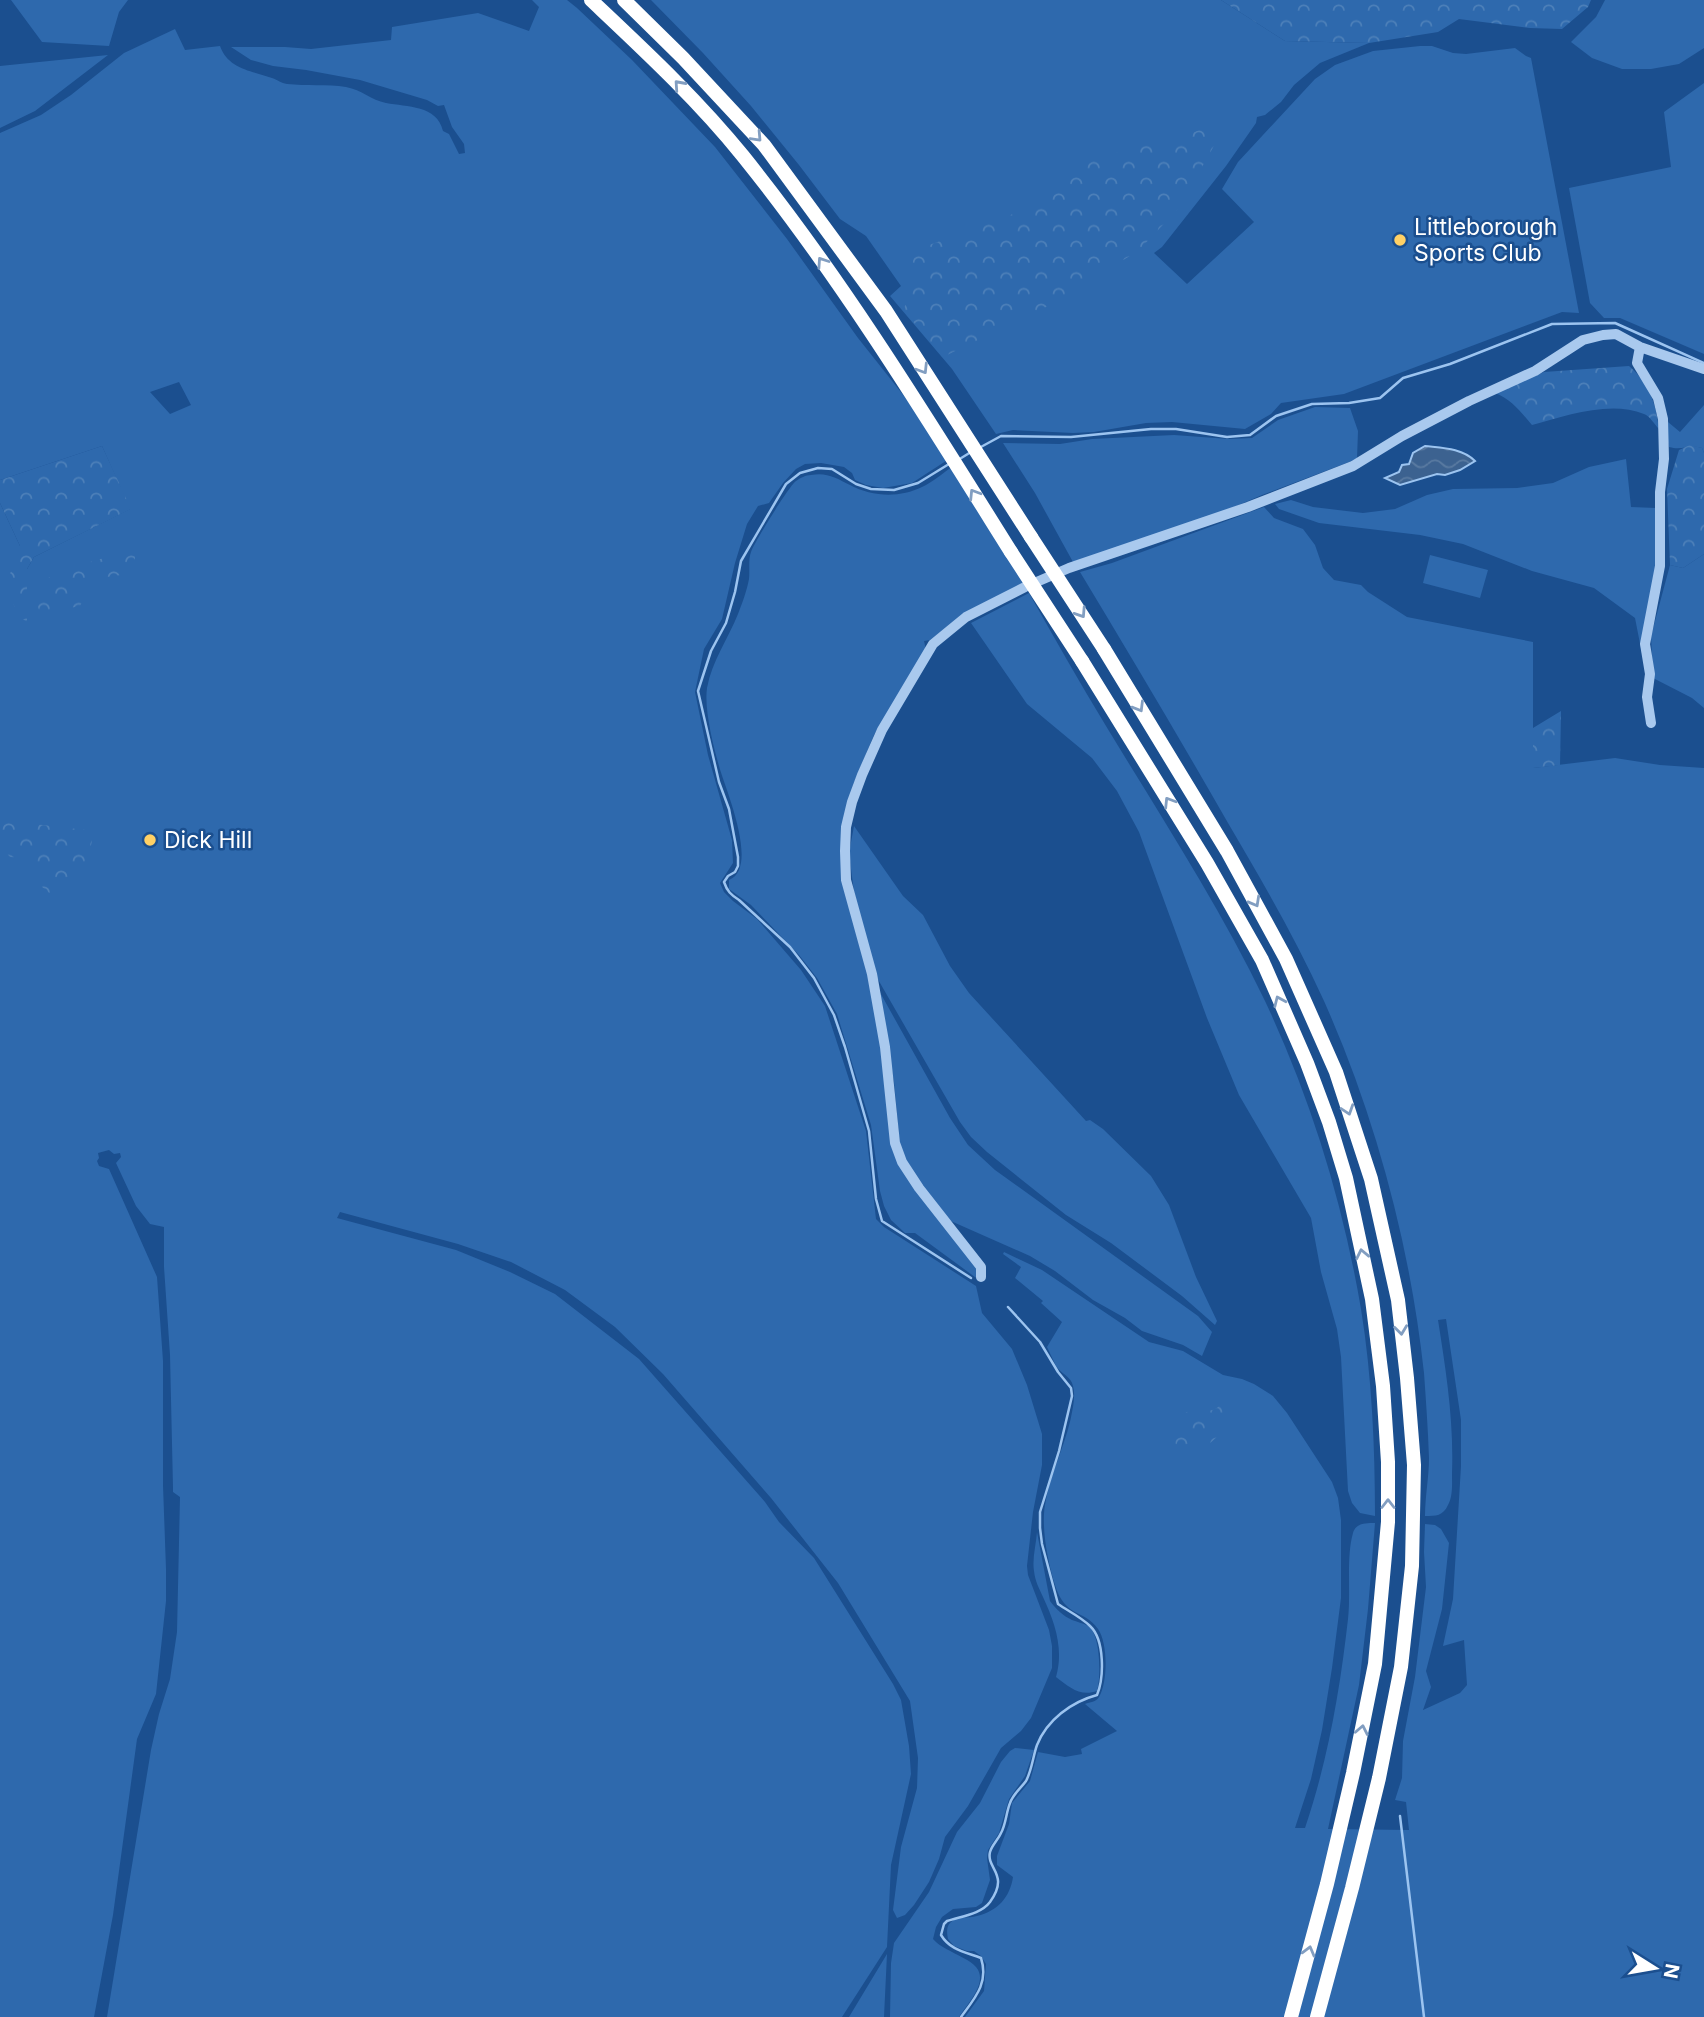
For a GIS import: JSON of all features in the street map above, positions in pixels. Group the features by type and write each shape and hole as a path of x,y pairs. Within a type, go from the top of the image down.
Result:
{"highway":[{"path":"591,0 670,74 742,155 807,240 936,432 1207,863 1262,960 1307,1063 1329,1122 1346,1178 1372,1299 1383,1386 1388,1462 1388,1522 1375,1664 1333,1859 1291,2017"},
{"path":"624,0 683,58 764,145 886,311 1104,649 1227,851 1286,959 1336,1072 1367,1167 1398,1300 1414,1465 1412,1566 1401,1667 1379,1778 1317,2017"}],"street":[{"path":"981,1277 981,1267 919,1188 902,1162 895,1143 885,1047 872,974 846,880 846,827 852,802 882,730 933,645 966,617 1069,568 1258,504 1353,466 1402,436 1469,401 1535,371 1583,340 1616,334 1640,347 1704,369"},
{"path":"1640,347 1637,363 1658,398 1663,419 1660,566 1646,644 1650,674 1647,697 1651,723"}],"green space":[{"path":"11,0 128,0 119,12 109,46 42,42"},
{"path":"532,0 567,0 632,60 715,147 787,239 949,459 912,483 883,488 855,480 852,473 844,467 821,463 805,464 796,469 769,503 758,506 747,524 722,619 704,649 695,692 708,755 732,840 733,863 720,883 724,892 757,919 801,970 825,1006 866,1131 876,1219 884,1227 976,1286 982,1313 1012,1349 1027,1385 1042,1434 1042,1465 1027,1566 1049,1630 1052,1668 1031,1718 1021,1731 1001,1748 968,1806 945,1837 929,1882 914,1905 905,1915 897,1918 893,1910 901,1847 917,1788 918,1758 910,1701 838,1583 771,1498 663,1374 615,1327 565,1290 511,1262 458,1244 340,1212 337,1218 456,1250 555,1294 639,1359 765,1502 779,1522 814,1558 901,1700 911,1774 891,1865 887,1947 842,2017 107,2017 151,1750 170,1679 177,1632 180,1497 173,1492 164,1227 150,1224 136,1206 116,1163 121,1157 120,1153 114,1154 109,1150 98,1153 99,1166 109,1169 157,1277 163,1361 166,1601 156,1694 137,1739 113,1915 94,2017 0,2017 0,503 20,546 27,621 27,569 34,557 130,509 102,446 0,480 0,133 41,115 124,53 175,29 185,50 220,46 235,64 283,83 346,87 381,102 428,112 435,116 443,131 449,134 459,154 465,153 464,144 452,127 444,105 438,106 427,100 360,80 273,66 251,60 231,47 311,49 391,40 392,27 478,13 529,31 539,7","holes":["179,382 191,405 170,414 150,392"]},
{"path":"651,0 1221,0 1285,41 1369,43 1320,63 1294,85 1281,102 1265,115 1257,117 1256,123 1226,166 1162,247 1154,253 1187,284 1254,222 1222,189 1238,162 1315,79 1335,65 1373,51 1432,46 1466,54 1515,48 1531,58 1579,313 1562,312 1344,394 1281,403 1271,414 1245,429 1172,422 1146,423 1094,432 1013,430 996,434 952,369 890,296 901,286 866,236 840,219 751,106"},
{"path":"1221,0 1591,0 1588,7 1562,29 1459,19 1438,32 1369,43 1285,41"},
{"path":"1605,0 1704,0 1704,48 1679,64 1651,69 1622,69 1592,58 1571,42 1596,17"},
{"path":"108,55 35,111 0,128 0,66"},
{"path":"1704,83 1704,354 1620,318 1604,318 1590,303 1569,188 1671,167 1664,112"},
{"path":"1229,119 1179,208 1138,251 1048,306 943,357 904,311 915,250 1005,218 1055,191 1096,158 1181,137"},
{"path":"1629,366 1642,379 1650,394 1659,429 1646,415 1617,409 1588,411 1532,425 1511,402 1495,393 1544,372"},
{"path":"1704,405 1704,453 1702,448 1697,447 1669,447 1665,427 1668,422 1680,432"},
{"path":"1315,407 1350,408 1358,431 1357,459 1197,523 1073,562 1035,493 1003,443 1060,444 1092,439 1174,435 1252,438 1278,420"},
{"path":"1690,445 1702,448 1704,453 1704,554 1683,568 1670,565 1667,489 1679,450"},
{"path":"102,446 131,509 34,557 27,569 27,622 20,617 5,588 20,546 0,503 0,480"},
{"path":"1626,459 1631,507 1656,508 1657,564 1644,664 1635,618 1594,588 1532,571 1463,544 1420,535 1319,523 1279,509 1275,504 1291,500 1313,507 1363,513 1395,509 1427,495 1453,489 1517,488 1553,483 1589,467"},
{"path":"953,466 1024,584 964,614 930,640 924,641 926,650 874,735 853,785 841,860 870,982 885,1067 893,1144 975,1263 979,1280 915,1233 905,1233 891,1220 880,1191 871,1125 837,1014 817,978 799,955 751,905 729,889 729,880 738,873 741,844 714,748 706,697 713,669 746,592 751,552 796,481 822,474 867,492 886,495 913,491"},
{"path":"1264,507 1274,518 1303,529 1315,545 1323,568 1334,580 1361,585 1407,617 1533,642 1533,768 1615,758 1704,768 1704,2017 965,2017 984,1991 986,1964 974,1951 954,1946 948,1939 948,1926 956,1919 991,1911 1006,1897 1013,1877 997,1865 997,1856 1009,1824 1012,1803 1030,1781 1038,1752 1065,1757 1082,1754 1081,1749 1117,1731 1085,1704 1096,1700 1102,1690 1105,1673 1104,1643 1093,1623 1069,1608 1059,1596 1046,1545 1045,1505 1071,1420 1074,1399 1072,1383 1056,1366 1047,1347 1062,1322 1041,1303 1043,1301 1015,1278 1021,1267 1003,1254 1004,1252 1042,1270 1149,1342 1183,1351 1223,1375 1254,1384 1273,1396 1332,1482 1338,1498 1341,1520 1341,1598 1322,1730 1311,1779 1295,1828 1305,1828 1332,1725 1348,1619 1351,1543 1354,1530 1359,1525 1375,1523 1368,1609 1359,1685 1328,1829 1409,1830 1406,1802 1395,1800 1402,1778 1403,1741 1415,1677 1426,1587 1425,1524 1441,1529 1449,1543 1442,1609 1426,1671 1431,1687 1423,1710 1460,1693 1467,1685 1464,1640 1443,1646 1453,1599 1461,1466 1461,1420 1446,1319 1438,1320 1451,1415 1451,1494 1444,1511 1425,1516 1429,1458 1418,1325 1400,1230 1360,1090 1324,1001 1266,888 1080,572 1112,563"},
{"path":"135,553 135,573 93,579 80,606 40,614 37,603 46,579 89,562"},
{"path":"1704,554 1704,708 1692,698 1653,678 1651,636 1670,565 1683,568"},
{"path":"1430,555 1488,570 1480,598 1423,583"},
{"path":"1029,593 1228,930 1265,1001 1297,1076 1324,1152 1354,1269 1368,1360 1375,1516 1360,1513 1352,1503 1348,1491 1341,1357 1311,1218 1239,1095 1207,1018 1139,832 1117,791 1092,758 1027,704 971,623"},
{"path":"1561,711 1560,765 1533,768 1533,728"},
{"path":"0,820 94,831 86,869 71,892 56,899 33,879 45,871 28,858 10,857 0,846"},
{"path":"854,826 903,896 923,915 950,966 969,993 1086,1121 1090,1120 1103,1129 1151,1176 1169,1205 1196,1277 1217,1321 1215,1325 1182,1296 1111,1243 1066,1215 987,1152 960,1122 876,976 854,892 849,853"},
{"path":"877,987 950,1118 968,1145 995,1170 1198,1316 1212,1332 1202,1356 1183,1345 1142,1331 1030,1256 944,1218 908,1168 900,1146 894,1082"},
{"path":"1220,1405 1224,1423 1216,1438 1199,1449 1181,1455 1176,1450 1174,1423 1187,1412 1208,1411"},
{"path":"1037,1532 1050,1601 1072,1620 1088,1626 1095,1638 1099,1667 1097,1691 1080,1692 1056,1677 1059,1656 1057,1636 1034,1571"},
{"path":"1015,1748 1034,1750 1025,1776 1009,1799 999,1833 988,1850 990,1880 982,1903 976,1907 953,1909 942,1917 933,1939 976,1967 980,1979 975,1993 959,2017 890,2017 894,1943 929,1892 957,1832 980,1803 1001,1762"},
{"path":"887,1954 884,2017 849,2017"}],"water":[{"path":"1425,446 1458,451 1475,461 1445,475 1437,474 1400,485 1385,478 1399,472 1402,465 1409,464 1413,453"}],"waterway":[{"path":"979,448 1001,436 1071,437 1151,429 1176,429 1227,437 1250,435 1276,416 1312,404 1349,403 1380,398 1403,378 1450,364 1552,324 1615,323 1704,363"},
{"path":"958,460 971,452"},
{"path":"949,464 918,483 894,490 871,489 856,484 832,469 818,468 800,473 786,484 741,561 726,623 711,651 698,691 719,782 729,809 738,857 738,866 735,872 728,876 725,885 790,947 814,978 834,1015 869,1131 876,1199 882,1221 971,1278"},
{"path":"961,2017 979,1990 983,1967 981,1958 958,1950 945,1940 941,1935 944,1924 976,1912 986,1906 996,1893 998,1878 991,1863 990,1852 1003,1830 1011,1800 1028,1777 1041,1736 1069,1707 1097,1695 1102,1669 1101,1650 1095,1632 1083,1620 1058,1604 1040,1528 1040,1512 1059,1451 1072,1396 1071,1388 1040,1342 1008,1307"},
{"path":"1400,1816 1424,2017"}],"place":[{"name":"Littleborough Sports Club","path":"1400,240"},
{"name":"Dick Hill","path":"150,840"}]}
